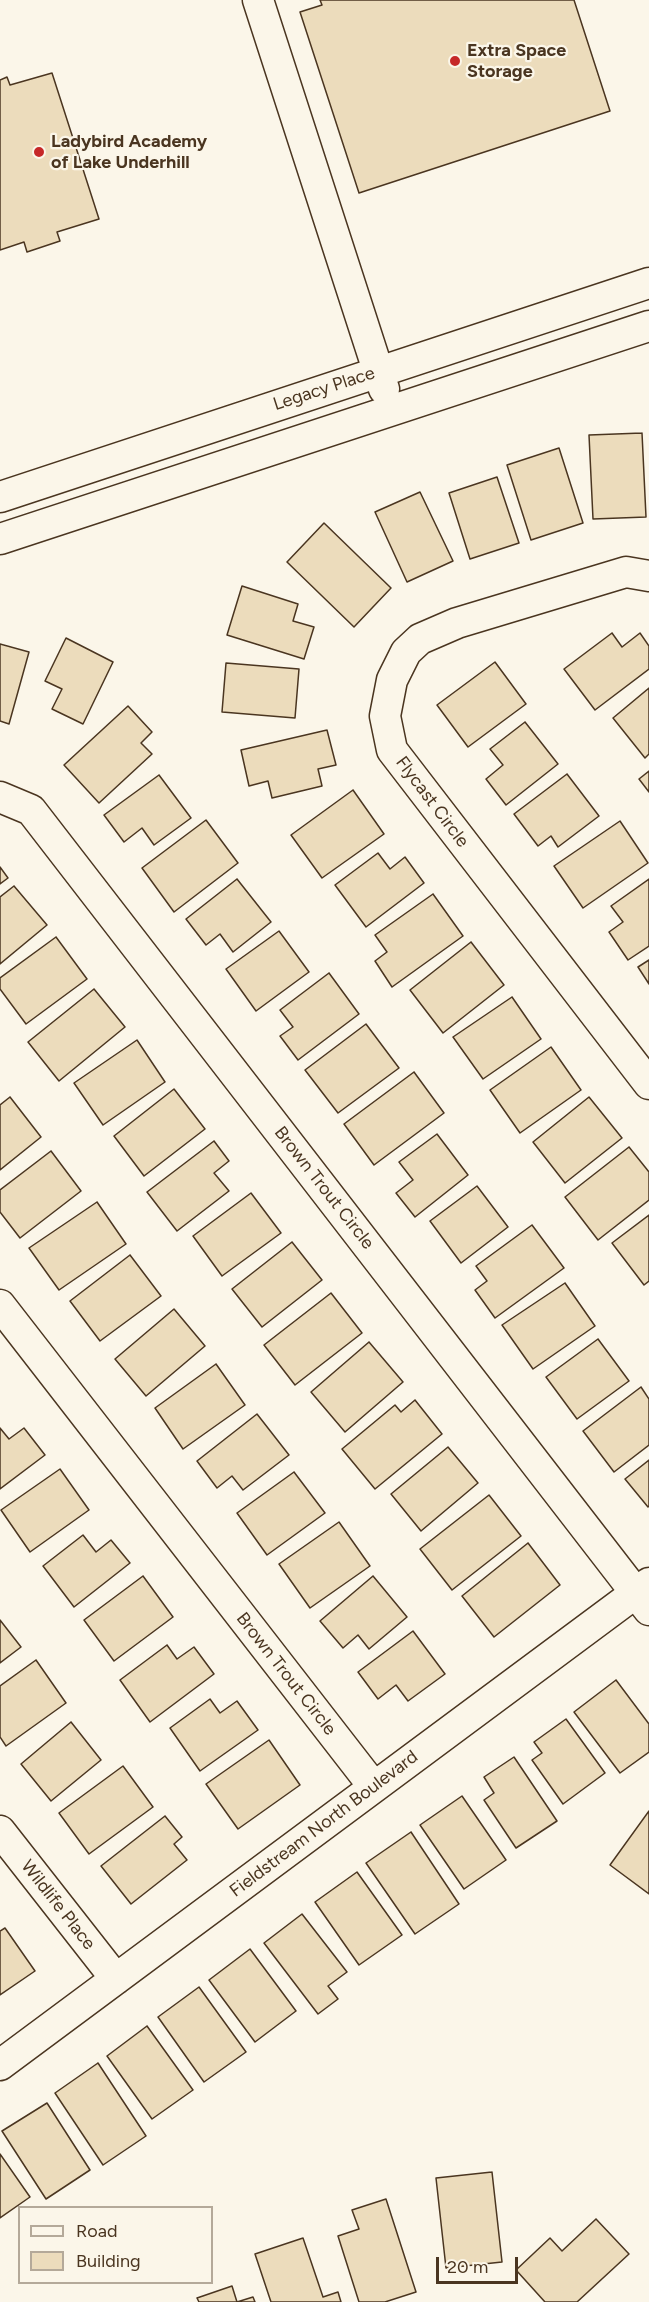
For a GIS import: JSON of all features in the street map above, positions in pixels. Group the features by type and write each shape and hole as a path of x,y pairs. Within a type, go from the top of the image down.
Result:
{"street":[{"path":"258,0 391,412"},
{"name":"Legacy Place","path":"0,497 649,283"},
{"path":"0,539 649,326"},
{"name":"Flycast Circle","path":"649,576 626,572 457,623 420,639 406,652 392,680 385,716 392,750 649,1084"},
{"name":"Brown Trout Circle","path":"0,797 31,810 645,1595"},
{"name":"Brown Trout Circle","path":"0,1305 374,1787"},
{"name":"Fieldstream North Boulevard","path":"0,2065 374,1787 645,1595"},
{"name":"Wildlife Place","path":"0,1831 116,1979"}],"building":[{"name":"Extra Space Storage","path":"320,0 574,0 610,111 359,193 300,12 322,5"},
{"name":"Ladybird Academy of Lake Underhill","path":"52,73 99,219 57,232 60,241 27,252 24,242 0,250 0,80 7,77 10,85"},
{"path":"642,433 646,517 593,519 589,435"},
{"path":"559,448 583,523 531,540 507,465"},
{"path":"497,477 519,543 470,559 449,493"},
{"path":"420,492 453,561 407,582 375,512"},
{"path":"324,523 391,588 354,627 287,562"},
{"path":"242,586 298,604 293,621 314,627 304,659 227,635"},
{"path":"612,633 622,647 640,633 649,646 649,669 595,710 564,669"},
{"path":"66,638 113,662 83,724 52,709 62,689 45,681"},
{"path":"0,644 29,652 9,724 0,721"},
{"path":"495,662 526,704 468,747 437,705"},
{"path":"226,663 299,669 295,718 222,712"},
{"path":"649,688 649,754 645,758 613,718"},
{"path":"128,706 152,732 141,743 152,754 99,803 64,765"},
{"path":"525,722 558,764 506,805 486,779 503,765 490,749"},
{"path":"327,730 336,765 318,769 322,786 272,798 268,781 249,786 241,750"},
{"path":"649,771 649,792 639,779"},
{"path":"567,774 599,816 558,847 551,836 538,846 514,814"},
{"path":"159,775 191,818 154,845 142,828 124,842 104,815"},
{"path":"353,790 384,834 322,878 291,835"},
{"path":"206,820 238,863 174,912 142,868"},
{"path":"620,821 648,863 583,908 554,866"},
{"path":"378,853 390,869 405,857 424,883 366,927 335,885"},
{"path":"0,867 8,878 0,884"},
{"path":"237,879 271,922 233,952 220,934 206,945 186,919"},
{"path":"649,879 649,946 628,960 609,932 623,922 611,906"},
{"path":"14,886 47,925 0,964 0,897"},
{"path":"433,894 463,936 392,987 375,961 387,952 375,935"},
{"path":"279,931 309,972 256,1011 226,969"},
{"path":"56,937 87,979 26,1024 0,989 0,978"},
{"path":"471,942 504,985 443,1033 410,990"},
{"path":"649,960 649,984 638,967"},
{"path":"329,973 359,1014 298,1060 280,1036 293,1027 280,1010"},
{"path":"94,989 125,1027 59,1081 28,1042"},
{"path":"512,997 541,1039 483,1079 453,1037"},
{"path":"366,1024 399,1068 338,1113 305,1070"},
{"path":"137,1040 165,1082 103,1125 74,1083"},
{"path":"551,1047 581,1090 520,1133 490,1090"},
{"path":"414,1072 444,1113 374,1165 344,1124"},
{"path":"174,1089 205,1129 144,1176 114,1136"},
{"path":"10,1097 41,1137 0,1170 0,1105"},
{"path":"589,1097 622,1138 565,1183 533,1142"},
{"path":"437,1134 468,1175 415,1217 396,1193 413,1180 399,1162"},
{"path":"214,1141 229,1161 214,1173 229,1191 177,1231 147,1192"},
{"path":"629,1147 649,1172 649,1200 598,1240 565,1197"},
{"path":"51,1151 81,1191 20,1238 0,1212 0,1190"},
{"path":"477,1186 508,1227 461,1263 430,1221"},
{"path":"251,1193 281,1233 222,1276 193,1236"},
{"path":"97,1202 126,1244 59,1290 29,1248"},
{"path":"649,1215 649,1281 644,1285 612,1243"},
{"path":"532,1225 564,1268 495,1318 475,1290 487,1281 476,1266"},
{"path":"292,1242 322,1280 262,1327 232,1289"},
{"path":"130,1255 161,1296 100,1341 70,1301"},
{"path":"565,1283 595,1326 533,1369 502,1325"},
{"path":"331,1293 362,1333 295,1385 264,1345"},
{"path":"174,1309 205,1346 146,1396 115,1359"},
{"path":"598,1339 629,1381 577,1419 546,1377"},
{"path":"369,1342 403,1382 345,1432 311,1392"},
{"path":"216,1364 245,1405 183,1449 155,1408"},
{"path":"641,1387 649,1399 649,1445 614,1472 583,1431"},
{"path":"415,1400 442,1434 375,1489 342,1449 395,1405 401,1412"},
{"path":"257,1414 289,1455 243,1490 232,1476 217,1488 197,1461"},
{"path":"0,1428 9,1439 24,1428 45,1455 0,1489"},
{"path":"448,1447 478,1483 421,1531 391,1494"},
{"path":"649,1460 649,1506 648,1507 625,1479"},
{"path":"60,1469 89,1510 30,1552 1,1510"},
{"path":"294,1472 325,1513 267,1555 237,1513"},
{"path":"489,1495 521,1536 452,1590 420,1549"},
{"path":"339,1522 370,1566 310,1608 279,1564"},
{"path":"83,1535 96,1552 111,1540 130,1563 74,1607 43,1566"},
{"path":"528,1543 560,1585 494,1637 462,1596"},
{"path":"143,1576 173,1617 114,1661 84,1620"},
{"path":"373,1576 407,1617 369,1649 358,1635 343,1648 320,1621"},
{"path":"0,1620 21,1647 0,1663"},
{"path":"413,1631 445,1674 408,1701 396,1685 378,1699 358,1672"},
{"path":"167,1645 177,1659 194,1647 214,1674 150,1722 120,1680"},
{"path":"36,1660 66,1703 6,1746 0,1737 0,1686"},
{"path":"616,1680 649,1724 649,1752 620,1773 574,1712"},
{"path":"210,1699 220,1713 237,1701 258,1730 200,1771 170,1728"},
{"path":"566,1719 605,1773 563,1804 532,1760 542,1753 534,1742"},
{"path":"71,1722 101,1760 51,1801 21,1764"},
{"path":"269,1740 300,1785 238,1829 206,1784"},
{"path":"514,1757 557,1821 516,1848 484,1800 494,1793 484,1777"},
{"path":"123,1766 153,1807 89,1854 59,1813"},
{"path":"462,1796 506,1860 464,1889 420,1825"},
{"path":"649,1811 649,1894 610,1865"},
{"path":"165,1816 182,1837 174,1844 187,1860 131,1904 101,1866"},
{"path":"411,1832 459,1904 415,1934 366,1863"},
{"path":"357,1872 402,1935 359,1965 315,1902"},
{"path":"302,1914 347,1972 328,1986 338,1999 318,2014 264,1943"},
{"path":"5,1928 35,1971 0,1995 0,1931"},
{"path":"250,1949 296,2011 255,2042 209,1980"},
{"path":"199,1987 246,2052 204,2082 158,2017"},
{"path":"147,2026 193,2090 152,2119 107,2056"},
{"path":"98,2063 146,2136 103,2165 55,2093"},
{"path":"47,2103 90,2170 46,2199 2,2131"},
{"path":"0,2154 30,2197 0,2218"},
{"path":"492,2172 502,2262 446,2268 436,2178"},
{"path":"386,2199 416,2292 385,2302 359,2302 338,2236 359,2229 352,2210"},
{"path":"596,2219 629,2254 577,2302 545,2302 516,2270 550,2238 562,2251"},
{"path":"303,2238 323,2297 338,2292 341,2302 271,2302 255,2254"},
{"path":"232,2286 237,2302 199,2302 197,2298"},
{"path":"253,2297 255,2302 237,2302"}],"place":[{"name":"Extra Space Storage","path":"455,61"},
{"name":"Ladybird Academy of Lake Underhill","path":"39,152"}]}
